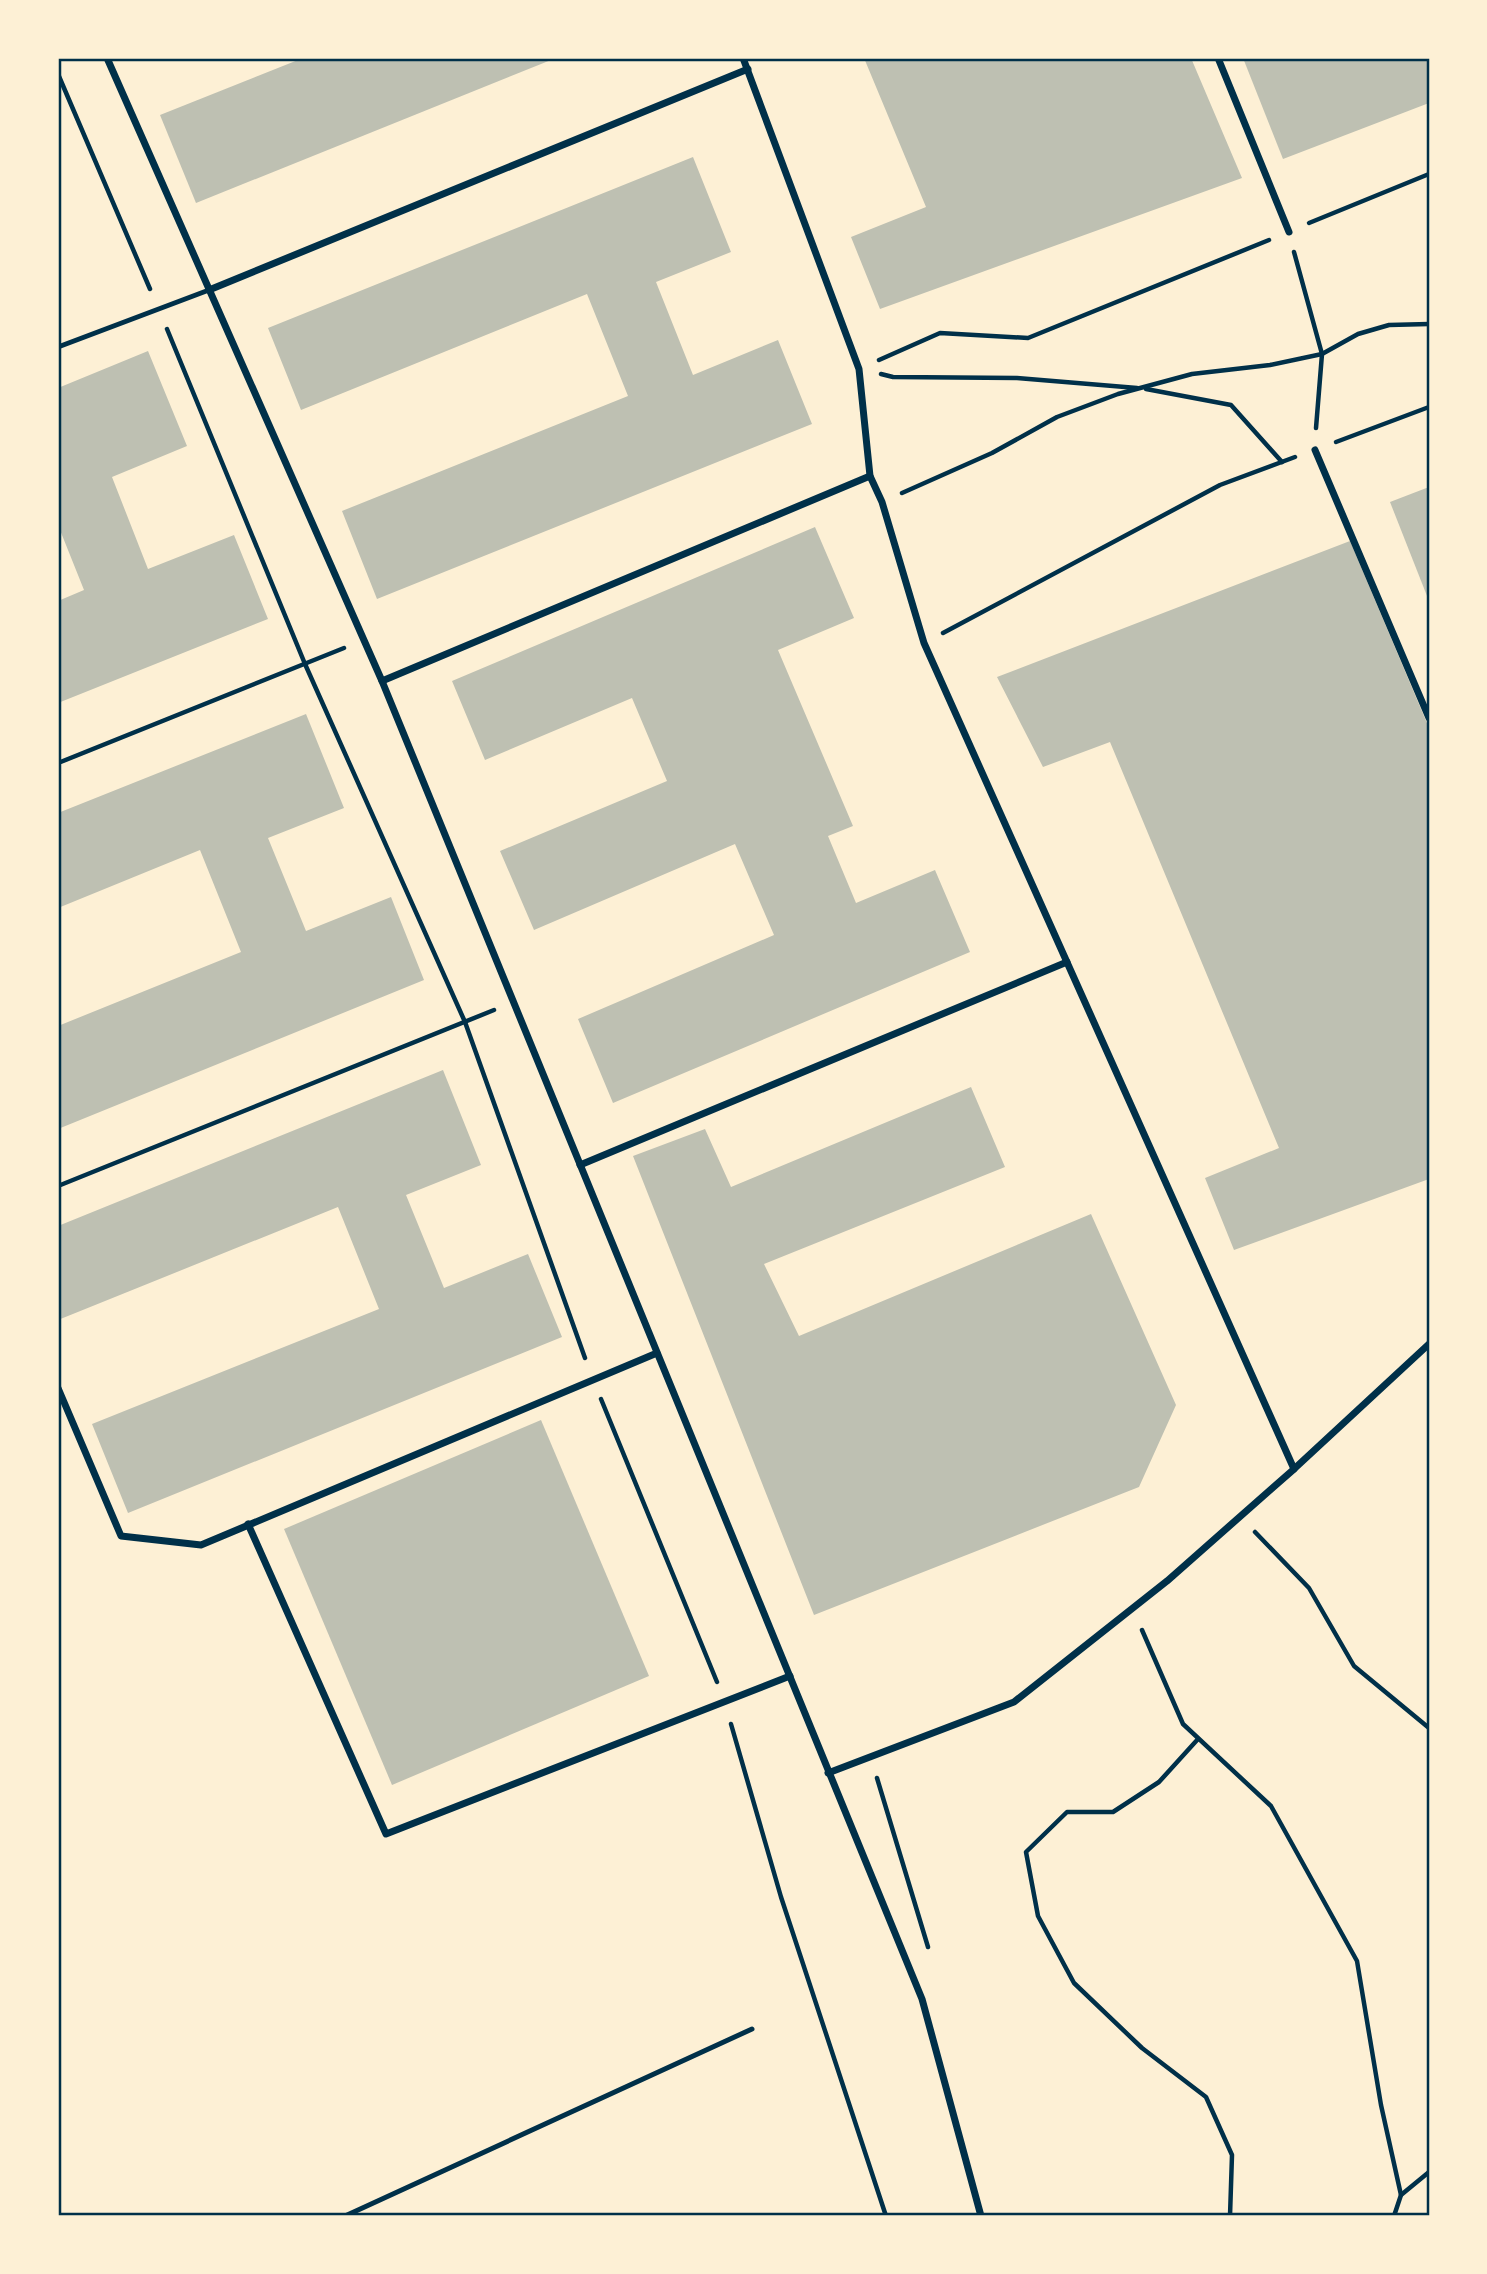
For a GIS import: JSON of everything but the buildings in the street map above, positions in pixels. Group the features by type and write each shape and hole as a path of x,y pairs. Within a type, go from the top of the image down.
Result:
{"street":[{"path":"107,58 382,681 922,1999 981,2216"},
{"path":"743,58 859,369 870,476 883,502 924,643 1294,1469"},
{"path":"1218,58 1289,232"},
{"path":"209,290 748,69"},
{"path":"1315,450 1429,718"},
{"path":"382,681 870,476"},
{"path":"580,1165 1067,962"},
{"path":"828,1773 1014,1702 1167,1581 1294,1469 1429,1344"},
{"path":"58,1388 121,1536 201,1545 657,1353"},
{"path":"248,1524 386,1834 790,1676"}],"lane":[{"path":"58,346 209,290"},
{"path":"345,2216 752,2029"}],"path":[{"path":"58,74 159,309 305,664 465,1022 593,1379 725,1701 781,1897 886,2216"},
{"path":"859,369 940,333 1028,338 1429,174"},
{"path":"1289,232 1322,354 1315,450"},
{"path":"883,502 992,453 1057,417 1118,394 1192,374 1270,365 1322,354 1358,334 1389,325 1429,324"},
{"path":"859,369 893,377 1017,378 1142,388 1231,405 1282,462"},
{"path":"924,643 1220,485 1429,407"},
{"path":"58,763 364,640"},
{"path":"58,1186 514,1002"},
{"path":"1240,1517 1309,1588 1354,1667 1429,1728"},
{"path":"1132,1607 1183,1724 1271,1807 1357,1961 1381,2105 1401,2195 1394,2216"},
{"path":"1198,1739 1159,1782 1113,1812 1066,1812 1026,1852 1038,1916 1074,1983 1142,2048 1206,2097 1232,2155 1230,2216"},
{"path":"1401,2195 1429,2172"}]}
